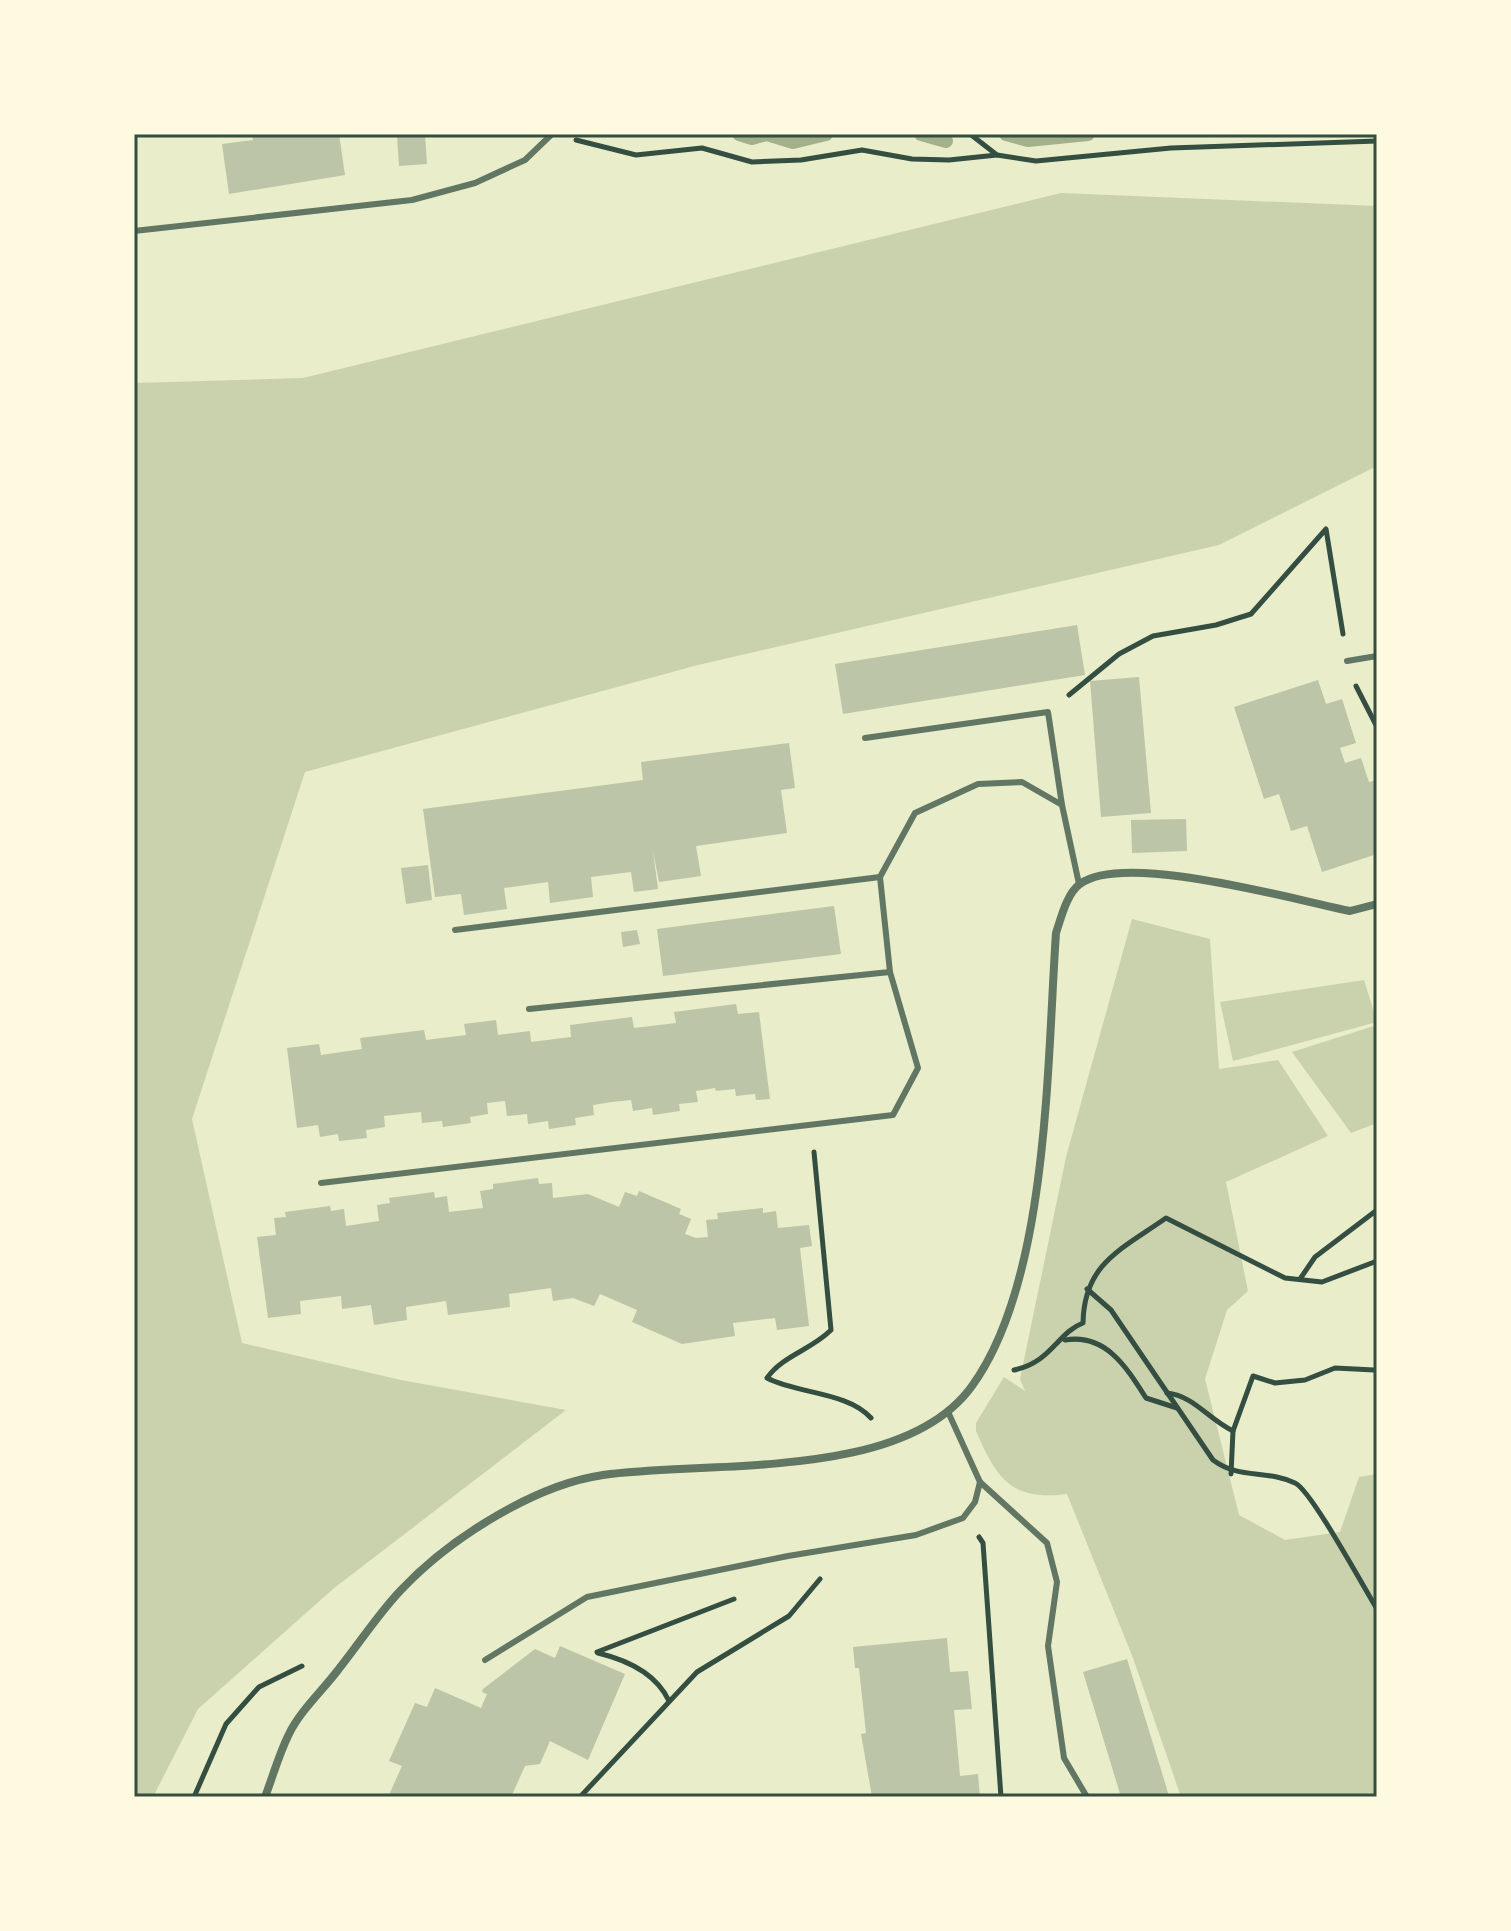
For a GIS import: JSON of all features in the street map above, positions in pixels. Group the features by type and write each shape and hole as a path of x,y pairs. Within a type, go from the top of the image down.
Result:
{"street":[{"path":"265,1797 290,1732 401,1590 461,1538 525,1500 601,1476 829,1457 894,1443 949,1414 989,1360 1016,1290 1041,1152 1056,933 1063,911 1079,884 1106,873 1169,873 1350,911 1377,904"}],"lane":[{"path":"134,231 412,200 475,183 525,160 552,134"},
{"path":"1347,661 1377,656"},
{"path":"865,738 1048,712 1062,805 1079,884"},
{"path":"321,1183 893,1115 918,1068 890,972 880,877 915,813 978,784 1022,782 1062,805"},
{"path":"455,930 880,877"},
{"path":"529,1009 890,972"},
{"path":"949,1414 980,1482 1047,1543 1057,1582 1048,1646 1064,1758 1087,1797"},
{"path":"485,1660 587,1597 788,1556 916,1535 963,1518 975,1502 980,1482"}],"path":[{"path":"552,134 636,155 702,148 752,162 801,160 862,150 949,160 997,155 1036,161 1171,148 1377,141"},
{"path":"970,134 997,155"},
{"path":"1048,712 1119,654 1153,636 1216,625 1251,614 1326,529 1347,661 1365,709 1377,727"},
{"path":"811,1125 831,1330 814,1346 775,1365 767,1378 782,1386 861,1407 874,1421"},
{"path":"1300,1279 1315,1257 1377,1210"},
{"path":"1008,1372 1025,1368 1050,1354 1072,1327 1083,1323 1087,1289 1100,1265 1166,1218 1214,1239 1285,1278 1322,1282 1377,1261"},
{"path":"1087,1289 1111,1310 1213,1460 1231,1474 1272,1474 1300,1485 1377,1609"},
{"path":"1064,1340 1078,1337 1095,1341 1126,1367 1146,1398 1177,1408"},
{"path":"1231,1474 1233,1431 1253,1376 1275,1383 1305,1380 1335,1368 1374,1370"},
{"path":"1167,1393 1185,1395 1216,1422 1233,1431"},
{"path":"963,1518 983,1543 1001,1797"},
{"path":"965,1542 977,1536"},
{"path":"806,1581 836,1575"},
{"path":"580,1797 697,1672 789,1616 821,1578"},
{"path":"669,1702 658,1681 625,1662 597,1652 746,1596"},
{"path":"194,1797 226,1724 259,1687 303,1665"}],"green space":[{"path":"1061,193 1377,206 1377,466 1219,545 698,665 305,772 192,1119 242,1343 401,1380 566,1410 333,1589 198,1709 153,1797 134,1797 134,383 303,378"},
{"path":"1132,919 1210,939 1219,1069 1278,1060 1328,1136 1226,1182 1248,1291 1227,1310 1205,1379 1239,1515 1285,1540 1340,1532 1359,1477 1377,1474 1377,1797 1181,1797 1133,1658 1067,1494 1032,1494 1008,1483 991,1462 976,1431 976,1423 1004,1377 1025,1391 1020,1379 1066,1157"},
{"path":"1364,980 1377,1022 1233,1061 1220,1002"},
{"path":"1377,1025 1377,1123 1351,1133 1292,1052"}],"building":[{"path":"252,134 339,134 345,175 229,194 222,144 253,140"},
{"path":"425,134 427,164 399,166 397,135"},
{"path":"1077,625 1085,675 843,714 835,664"},
{"path":"1139,677 1151,813 1101,817 1090,681"},
{"path":"1318,680 1326,704 1342,699 1356,743 1340,748 1345,763 1361,758 1369,782 1377,780 1377,854 1322,872 1307,826 1291,831 1279,794 1264,799 1234,707"},
{"path":"789,743 795,788 781,790 787,833 696,846 701,876 659,882 653,851 658,889 634,892 631,872 591,877 593,897 550,903 548,882 504,888 507,909 464,915 461,894 435,897 423,809 643,780 641,762"},
{"path":"1186,819 1187,851 1132,853 1131,820"},
{"path":"428,865 432,900 406,904 401,868"},
{"path":"834,906 841,954 663,976 657,929"},
{"path":"637,930 640,944 623,947 621,932"},
{"path":"736,1004 738,1014 759,1012 770,1099 756,1100 755,1094 736,1096 735,1089 716,1091 715,1088 696,1091 698,1102 679,1104 680,1111 653,1115 652,1108 633,1111 631,1100 612,1102 593,1105 594,1115 575,1118 576,1125 549,1129 548,1121 528,1124 527,1114 507,1116 505,1101 487,1103 488,1114 470,1117 471,1123 443,1127 442,1121 422,1123 421,1112 384,1116 385,1127 366,1130 367,1138 339,1141 338,1134 320,1137 318,1125 297,1128 287,1048 319,1044 321,1055 362,1049 360,1038 424,1030 426,1040 466,1035 464,1024 496,1020 498,1035 530,1031 531,1042 571,1037 570,1025 632,1017 634,1028 676,1023 674,1012"},
{"path":"538,1178 539,1184 552,1183 553,1198 588,1194 619,1207 625,1192 637,1196 639,1191 681,1209 679,1214 691,1219 685,1234 696,1238 708,1237 706,1220 718,1219 717,1213 763,1208 763,1213 776,1211 778,1228 809,1225 812,1246 800,1248 809,1326 777,1330 775,1318 733,1323 735,1336 682,1344 632,1322 637,1310 600,1294 594,1306 573,1298 553,1301 551,1288 509,1294 510,1307 448,1315 446,1301 406,1307 407,1320 374,1325 371,1305 342,1309 341,1296 300,1301 301,1314 268,1318 257,1237 276,1235 274,1218 286,1217 285,1212 330,1206 331,1211 344,1209 346,1226 379,1221 377,1205 390,1203 389,1198 434,1192 435,1198 447,1196 449,1212 483,1208 480,1191 493,1189 493,1184"},
{"path":"947,1638 950,1672 968,1671 972,1709 954,1710 960,1776 978,1774 980,1797 872,1797 861,1734 866,1733 859,1668 855,1668 853,1647"},
{"path":"560,1646 625,1674 588,1760 550,1741 540,1764 525,1766 511,1797 388,1797 402,1766 389,1761 415,1703 427,1707 435,1688 481,1708 487,1694 482,1692 483,1689 535,1649 555,1658"},
{"path":"1127,1659 1169,1797 1121,1797 1083,1672"}],"waterway":[{"path":"739,134 752,138 766,134"},
{"path":"767,134 793,142 826,134"},
{"path":"921,134 946,141"},
{"path":"1006,134 1028,140 1088,134"}]}
